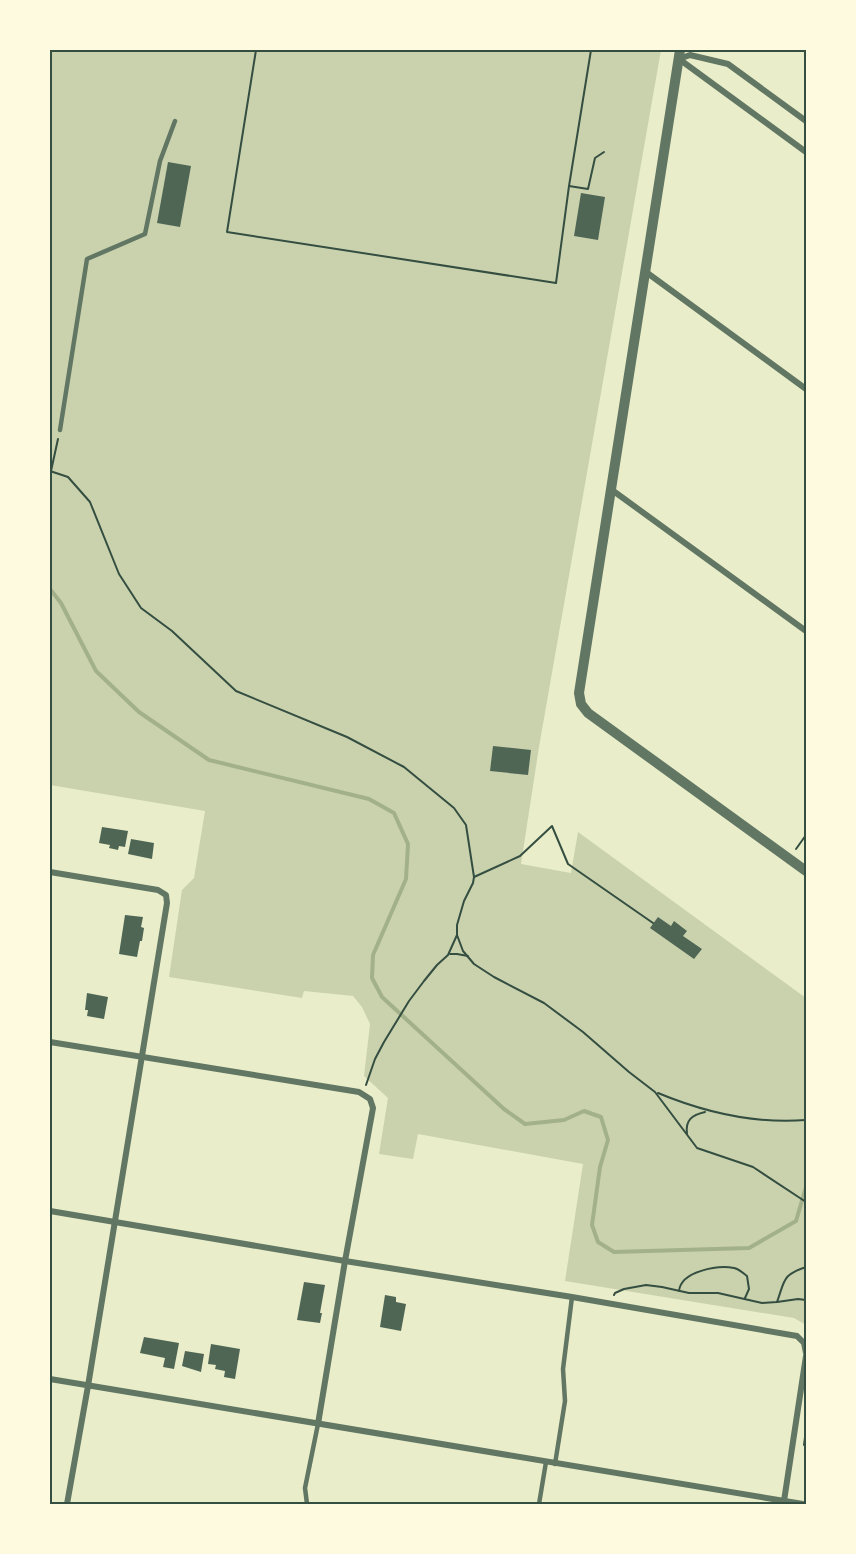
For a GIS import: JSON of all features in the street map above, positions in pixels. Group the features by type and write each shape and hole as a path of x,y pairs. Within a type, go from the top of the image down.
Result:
{"street":[{"path":"679,55 690,55 728,64 807,121"},
{"path":"679,55 807,152"},
{"path":"679,55 579,693 581,704 591,714 807,871"},
{"path":"646,272 807,389"},
{"path":"612,490 807,631"},
{"path":"50,872 158,890 166,895 167,903 67,1504"},
{"path":"50,1042 359,1092 370,1099 373,1108 318,1424"},
{"path":"50,1211 797,1336 804,1343 807,1354 784,1501"},
{"path":"50,1379 803,1504"}],"lane":[{"path":"60,430 87,259 145,234 160,161 175,122"},
{"path":"555,1464 566,1401 563,1369 572,1297"},
{"path":"307,1504 304,1488 318,1424"},
{"path":"539,1504 546,1462"}],"path":[{"path":"256,50 227,232 556,283 591,50 586,50"},
{"path":"569,186 588,189 595,158 604,152"},
{"path":"60,430 50,471 68,477 90,502 119,574 141,609 172,631 236,691 347,737 405,767 454,808 466,825 474,877 464,901 457,925 457,935 463,951 474,964 544,1003 584,1032 655,1092 697,1148 753,1167 807,1202"},
{"path":"474,877 520,856 552,826 568,864 653,923"},
{"path":"790,858 807,835"},
{"path":"362,1094 384,1042 424,981 448,955 457,935"},
{"path":"448,955 468,956"},
{"path":"655,1092 683,1104 740,1118 786,1122 807,1120"},
{"path":"688,1137 686,1128 692,1116 707,1111"},
{"path":"777,1302 787,1276 793,1271 807,1267"},
{"path":"679,1291 680,1284 685,1278 698,1272 735,1268 747,1276 749,1289 745,1298"},
{"path":"612,1304 615,1293 646,1285 689,1293 718,1293 762,1303 807,1300"}],"green space":[{"path":"50,50 661,50 539,747 521,864 571,873 578,832 806,998 806,1325 794,1318 565,1281 583,1164 418,1134 413,1159 379,1154 388,1098 364,1076 370,1024 362,1007 353,996 304,991 302,998 169,977 182,890 194,878 205,811 50,785"}],"building":[{"path":"168,162 191,166 180,227 157,223"},
{"path":"581,193 605,197 598,240 574,236"},
{"path":"493,746 531,750 528,775 490,771"},
{"path":"102,827 128,831 125,847 119,846 118,850 109,848 110,845 99,843"},
{"path":"131,839 154,843 152,859 128,854"},
{"path":"125,915 143,917 141,927 144,928 137,957 119,954"},
{"path":"658,917 671,926 674,921 687,931 683,936 702,949 694,959 650,928"},
{"path":"87,993 108,997 104,1019 87,1016 88,1010 85,1010"},
{"path":"304,1282 325,1285 320,1323 297,1320"},
{"path":"385,1295 396,1297 396,1302 406,1304 401,1331 380,1327"},
{"path":"144,1337 179,1343 174,1369 163,1367 165,1358 140,1353"},
{"path":"211,1344 240,1349 235,1379 224,1377 225,1371 215,1369 216,1365 208,1364"},
{"path":"185,1351 204,1354 201,1372 182,1366"}],"waterway":[{"path":"50,589 61,603 96,671 139,712 209,760 369,799 394,813 408,844 406,879 373,955 372,978 382,997 504,1109 525,1124 564,1120 584,1111 601,1117 608,1140 600,1167 592,1225 598,1242 614,1252 749,1248 796,1221 806,1187"}]}
